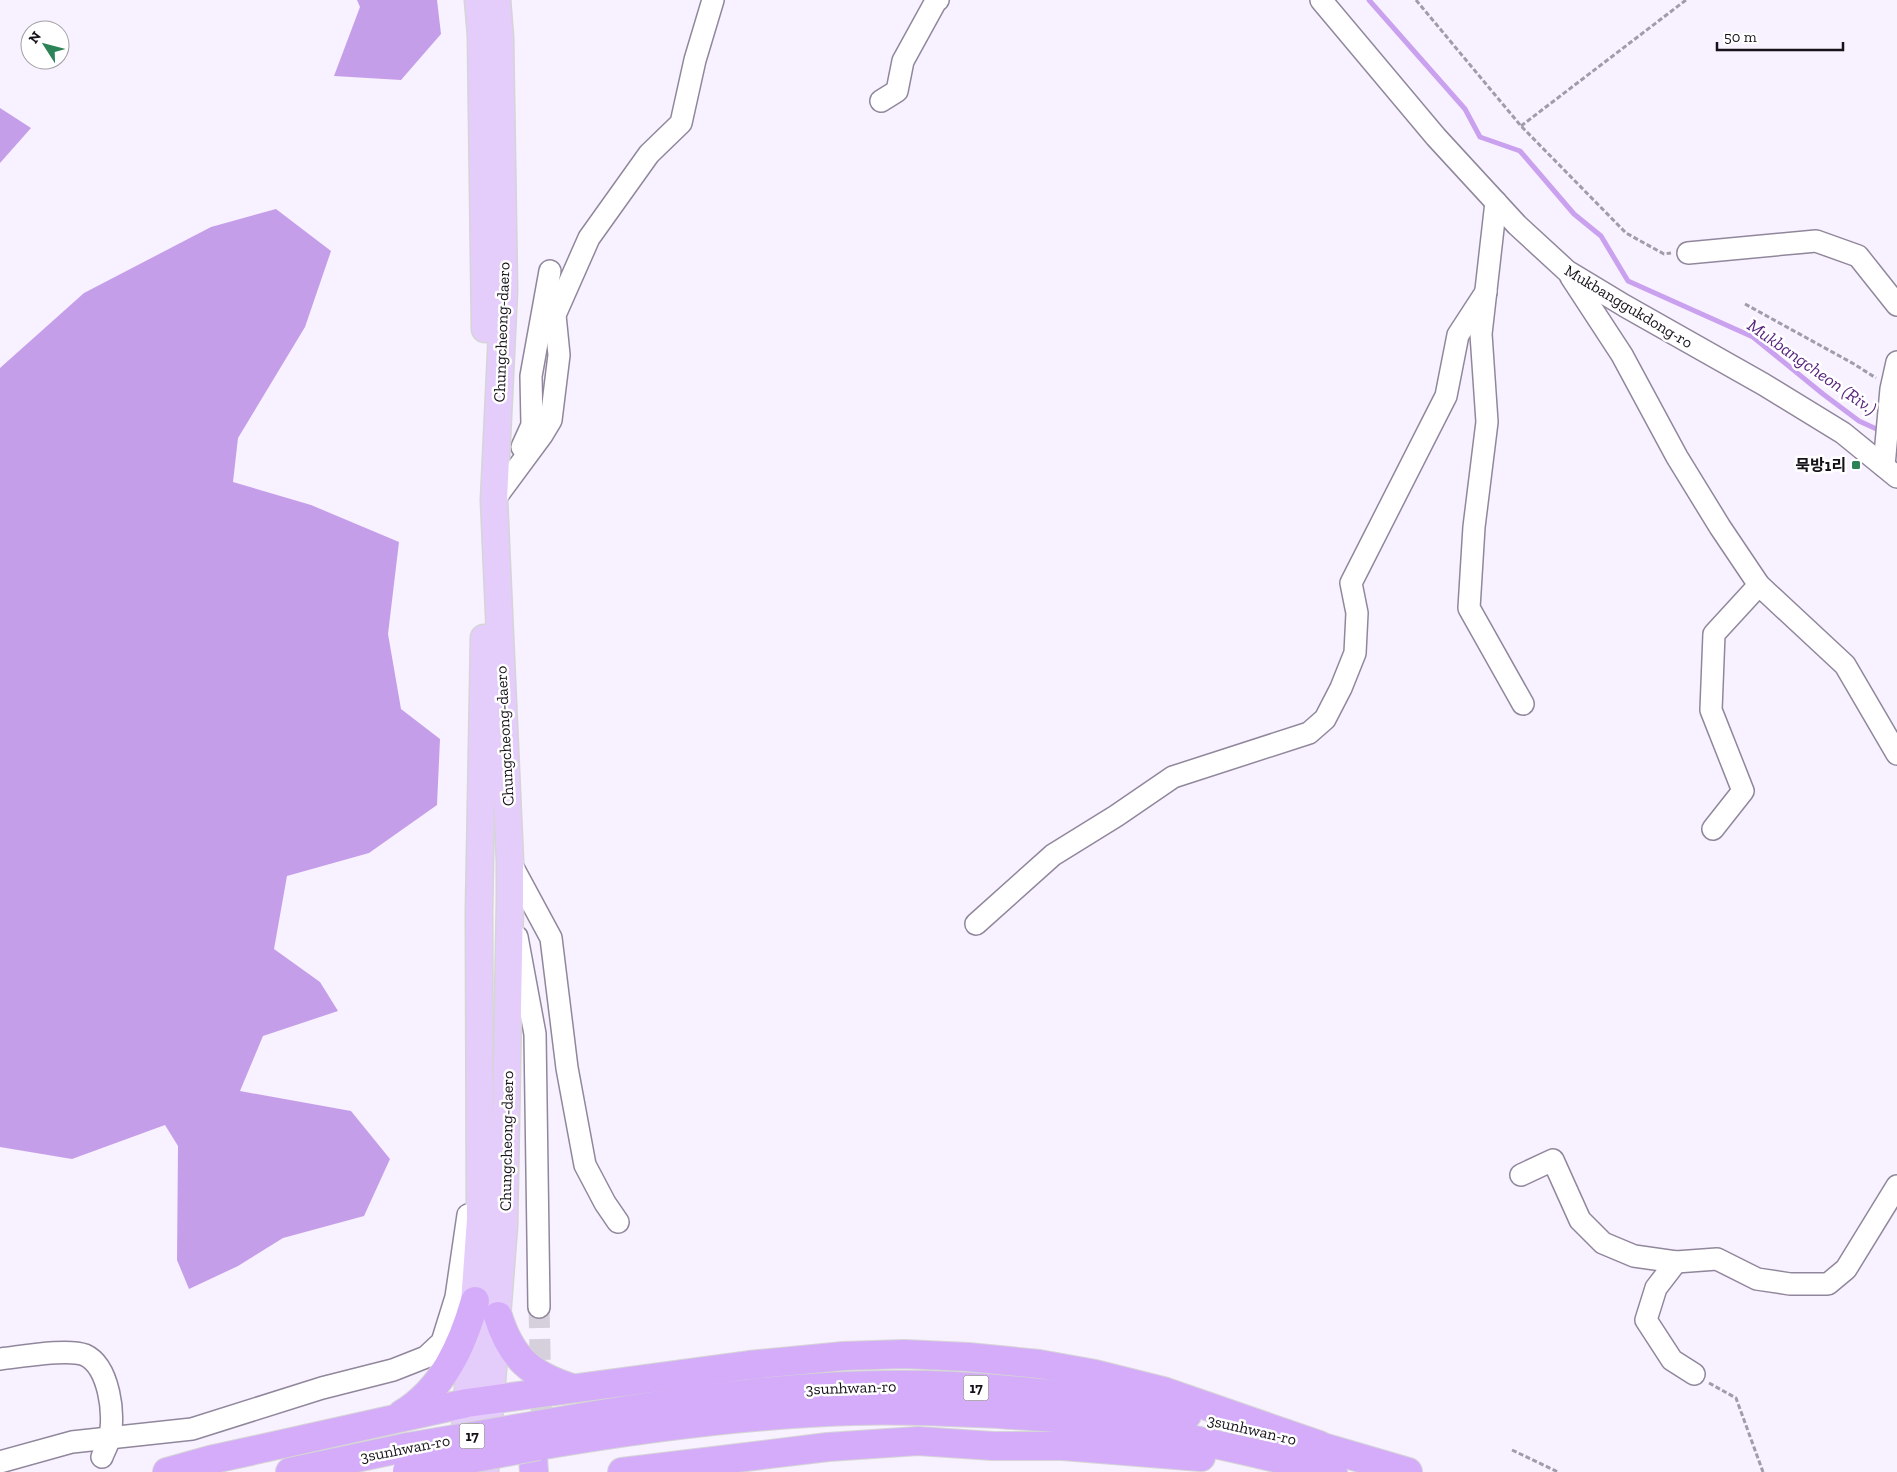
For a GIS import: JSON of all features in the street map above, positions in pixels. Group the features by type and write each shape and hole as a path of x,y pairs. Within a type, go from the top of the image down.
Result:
{"highway":[{"path":"394,1419 420,1402 441,1378 458,1350 475,1302"},
{"path":"498,1316 504,1335 518,1356 538,1373 574,1388"},
{"path":"167,1472 210,1460 480,1401 749,1365 844,1356 904,1354 968,1357 1039,1364 1095,1374 1163,1391 1319,1445"},
{"name":"3sunhwan-ro","path":"536,1448 716,1398 790,1390 878,1386 954,1386 1057,1395 1138,1406 1236,1424 1319,1445 1408,1472"},
{"path":"528,1394 536,1448"},
{"path":"433,1410 436,1472"},
{"name":"3sunhwan-ro","path":"290,1472 405,1463 536,1448 610,1434 768,1416 855,1411 936,1411 1102,1423 1203,1442 1333,1472"},
{"path":"622,1472 828,1447 918,1441 993,1446 1063,1446 1153,1452 1239,1460 1321,1472"}],"main road":[{"name":"Chungcheong-daero","path":"478,0 482,44 486,503 479,911 480,1219 475,1302 485,1472"},
{"name":"Chungcheong-daero","path":"462,1472 480,1401 498,1316 504,1226 510,862 500,492 504,290 500,38 497,0"}],"street":[{"path":"500,492 551,420 559,355 555,315 589,238 649,154 682,123 695,60 713,0"},
{"path":"881,101 896,91 903,61 938,0"},
{"name":"Mukbanggukdong-ro","path":"1321,0 1436,137 1517,225 1567,270 1624,306 1763,384 1889,464"},
{"path":"1496,202 1481,334 1487,422 1474,528 1469,608 1523,704"},
{"path":"1688,253 1816,241 1858,256 1897,305"},
{"path":"1567,270 1622,355 1677,457 1720,527 1759,585 1845,665 1897,754"},
{"path":"500,492 532,425 531,376 550,271"},
{"path":"976,924 1053,856 1173,777 1309,733 1325,718 1341,688 1355,653 1356,614 1351,583 1446,396 1458,335 1486,292"},
{"path":"1889,464 1891,396 1897,362"},
{"path":"1714,829 1743,791 1711,710 1714,634 1759,585"},
{"path":"510,862 551,938 567,1068 585,1165 618,1222"},
{"path":"510,901 534,1034 540,1307"},
{"path":"0,1462 72,1442 106,1448 192,1429 322,1388 393,1370 426,1357 442,1342 456,1297 466,1239 480,1110"},
{"path":"1521,1175 1553,1160 1580,1220 1603,1243 1634,1256 1676,1262 1717,1259 1757,1279 1790,1284 1828,1284 1846,1269 1897,1186"},
{"path":"1676,1262 1656,1288 1646,1320 1672,1360 1694,1374"},
{"path":"0,1360 67,1352 85,1355 101,1369 109,1393 112,1417 106,1448"}],"path":[{"path":"1416,0 1521,126 1626,233 1664,254 1688,253"},
{"path":"1521,126 1686,0"},
{"path":"1745,304 1854,364 1891,396"},
{"path":"1694,1374 1736,1398 1763,1472"},
{"path":"1512,1450 1558,1472"}],"shaded area":[{"path":"357,0 437,0 441,34 401,80 334,76 360,7"},
{"path":"0,108 31,128 0,163"},
{"path":"276,209 331,251 305,327 238,438 233,482 311,505 399,542 388,634 401,709 440,739 437,805 369,853 287,876 274,949 320,982 338,1011 263,1036 240,1091 351,1111 390,1159 364,1216 283,1238 238,1266 189,1289 177,1260 178,1146 165,1125 72,1159 0,1147 0,368 84,293 211,227"}],"waterway":[{"name":"Mukbangcheon (Riv.)","path":"1369,0 1465,109 1480,137 1520,151 1574,214 1601,236 1628,281 1753,337 1859,421 1883,432"}],"tunnel":[{"path":"539,1307 542,1439"}],"place":[{"name":"묵방1리","path":"1856,465"}]}
